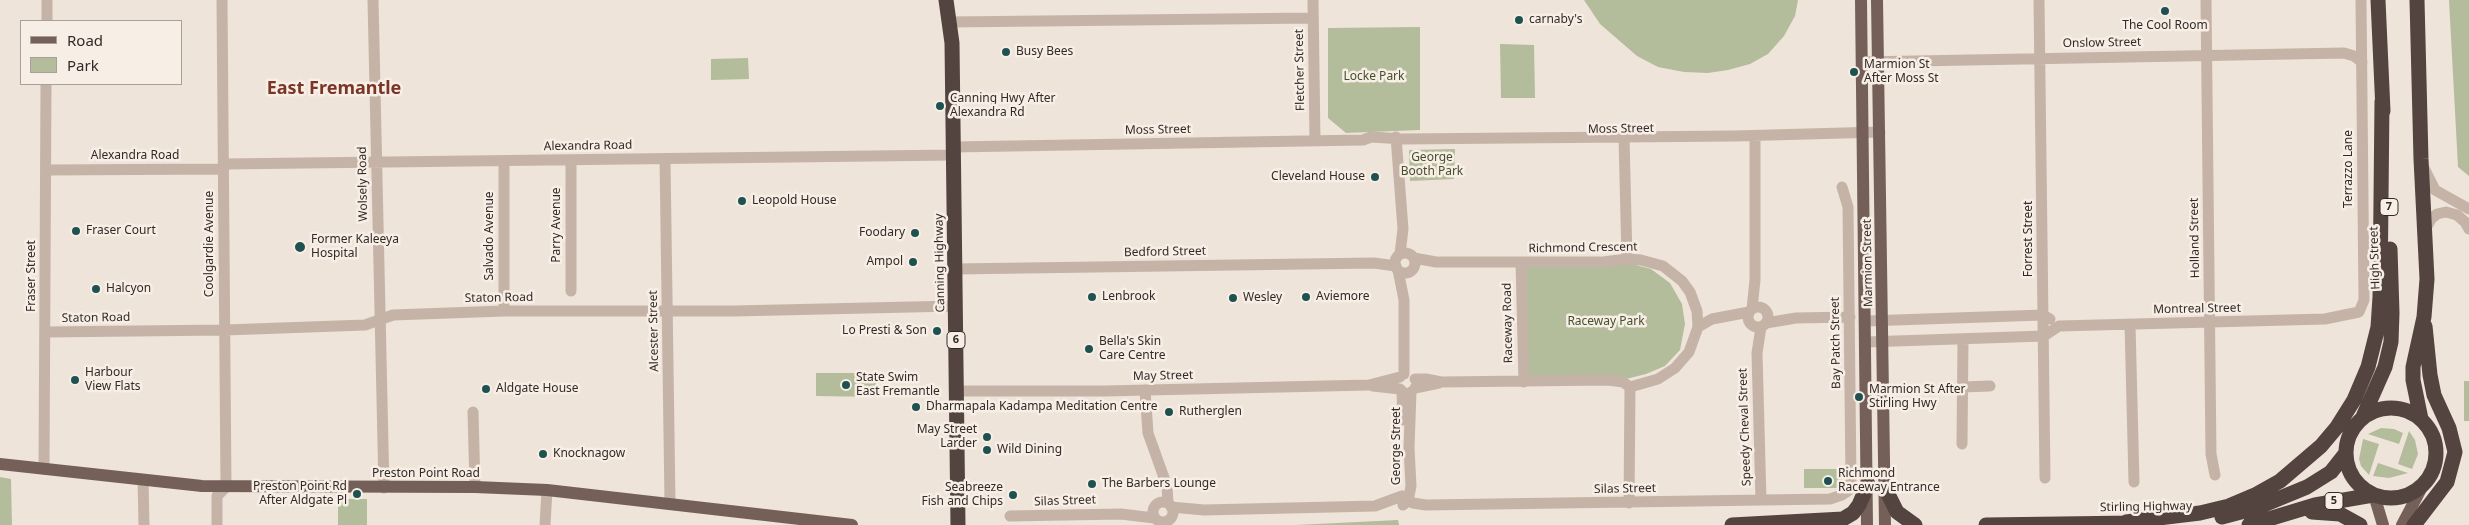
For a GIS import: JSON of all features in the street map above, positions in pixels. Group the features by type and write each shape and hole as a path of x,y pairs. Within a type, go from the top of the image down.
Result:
{"highway":[{"name":"Canning Highway","path":"946,0 950,22 953,151 958,525"},
{"name":"High Street","path":"2362,419 2385,366 2390,342 2392,313 2386,134 2382,101 2378,0"},
{"path":"2346,452 2348,467 2355,480 2374,495 2383,498 2402,498 2422,487 2430,477 2436,457 2434,438 2421,419 2413,380 2413,367 2424,318 2428,279 2421,159 2417,0"},
{"path":"2126,522 2200,513 2229,506 2256,495 2280,481 2321,446 2337,427 2354,400 2368,367 2378,327 2382,101"},
{"path":"2414,525 2447,482 2455,452 2453,440 2441,414 2432,382 2424,318"},
{"path":"2362,419 2380,409 2392,408 2402,409 2421,419"},
{"name":"7","path":"2346,452 2352,430 2362,419"},
{"name":"Stirling Highway","path":"1986,525 2126,522 2154,524 2196,521 2256,508 2322,479 2331,472 2346,452"},
{"path":"1732,525 1843,519 1853,513 1859,505 1868,484"},
{"path":"1884,488 1897,512 1915,525"},
{"name":"5","path":"2248,525 2355,497 2374,495"},
{"path":"2295,512 2340,514 2360,525"}],"main road":[{"name":"Marmion Street","path":"1861,0 1867,525"},
{"name":"Marmion Street","path":"1877,0 1885,525"},
{"name":"Preston Point Road","path":"0,464 226,487 475,487 546,490 852,525"},
{"path":"2402,525 2422,487"},
{"path":"2374,495 2383,525"}],"street":[{"path":"47,0 47,20"},
{"name":"Coolgardie Avenue","path":"222,0 226,487"},
{"name":"Wolsely Road","path":"373,0 384,488"},
{"name":"Fletcher Street","path":"1313,0 1315,140"},
{"name":"Forrest Street","path":"2039,0 2045,478"},
{"name":"Holland Street","path":"2206,0 2211,454 2215,474"},
{"name":"Terrazzo Lane","path":"2335,318 2356,313 2362,308 2364,300 2361,0"},
{"path":"950,22 1313,18"},
{"path":"2344,53 2354,49 2362,38"},
{"name":"Onslow Street","path":"1862,62 2344,53 2354,56 2362,62"},
{"name":"Fraser Street","path":"44,469 46,85"},
{"name":"Moss Street","path":"953,151 1315,140 1363,140 1371,144 1400,142 1880,136"},
{"name":"Speedy Cheval Street","path":"1755,138 1757,353 1761,500"},
{"path":"1624,140 1627,259"},
{"name":"George Street","path":"1400,142 1404,165 1400,171 1405,262 1404,300 1407,383 1405,499"},
{"name":"Alexandra Road","path":"46,170 377,162 665,159 953,151"},
{"name":"Alcester Street","path":"665,159 670,503"},
{"path":"2421,159 2435,190 2469,209"},
{"name":"Salvado Avenue","path":"504,160 504,311"},
{"name":"Parry Avenue","path":"571,160 571,291"},
{"name":"Bay Patch Street","path":"1842,187 1848,207 1851,481 1848,491 1842,495"},
{"path":"2425,230 2431,219 2446,212 2457,215 2466,222 2469,229"},
{"name":"Richmond Crescent","path":"1405,262 1603,262 1627,259 1655,263 1682,281 1690,292 1698,319"},
{"name":"Bedford Street","path":"955,269 1405,262"},
{"name":"Raceway Road","path":"1521,262 1524,382"},
{"name":"Staton Road","path":"45,332 225,330 365,325 393,315 504,311 668,311 956,306"},
{"path":"1866,321 2044,315 2059,326 2044,336 1866,342"},
{"path":"1627,390 1658,379 1675,368 1689,352 1698,319 1850,318"},
{"name":"Montreal Street","path":"2059,326 2335,318"},
{"path":"2130,324 2134,482"},
{"path":"1962,444 1963,338"},
{"path":"1407,383 1426,379 1441,382 1623,382 1627,390 1630,417 1629,503"},
{"name":"May Street","path":"956,390 1148,390 1407,383"},
{"path":"1962,387 1990,386"},
{"path":"1148,390 1147,426 1167,486 1163,515"},
{"path":"474,412 475,487"},
{"path":"143,480 144,525"},
{"path":"217,525 217,496 226,487"},
{"path":"545,525 546,490"},
{"name":"Silas Street","path":"1010,516 1163,515 1204,510 1376,506 1405,499 1426,504 1629,503 1830,499 1842,495"}],"green space":[{"path":"1584,0 1798,0 1795,16 1784,36 1768,54 1750,64 1708,73 1684,72 1658,67 1637,56 1600,24"},
{"path":"2449,0 2469,0 2469,176 2458,167"},
{"name":"Locke Park","path":"1420,27 1420,130 1346,133 1328,118 1328,28"},
{"path":"1500,44 1534,45 1535,98 1501,98"},
{"path":"748,58 749,79 711,80 711,59"},
{"name":"George Booth Park","path":"1455,149 1454,179 1410,181 1409,150"},
{"name":"Raceway Park","path":"1632,264 1651,269 1670,283 1682,304 1685,324 1680,350 1665,366 1646,374 1626,379 1527,379 1526,267"},
{"name":"State Swim East Fremantle","path":"816,373 876,373 876,397 816,396"},
{"path":"2464,381 2469,381 2469,421 2464,421"},
{"path":"2381,428 2394,429 2403,433 2399,444 2368,434"},
{"path":"2409,431 2415,440 2418,454 2412,469 2398,464"},
{"path":"2363,439 2379,444 2369,475 2361,466 2359,459"},
{"path":"2378,463 2408,473 2389,478 2373,476"},
{"path":"1804,469 1842,469 1842,488 1804,488"},
{"path":"0,477 11,479 12,525 0,525"},
{"path":"338,499 367,499 367,525 338,525"},
{"path":"1398,520 1399,525 1296,525"}],"place":[{"name":"The Cool Room","path":"2165,11"},
{"name":"carnaby's","path":"1519,20"},
{"name":"Busy Bees","path":"1006,52"},
{"name":"Marmion St After Moss St","path":"1854,72"},
{"name":"Canning Hwy After Alexandra Rd","path":"940,106"},
{"name":"Cleveland House","path":"1375,177"},
{"name":"Leopold House","path":"742,201"},
{"name":"Fraser Court","path":"76,231"},
{"name":"Foodary","path":"915,233"},
{"name":"Former Kaleeya Hospital","path":"300,247"},
{"name":"Ampol","path":"913,262"},
{"name":"Halcyon","path":"96,289"},
{"name":"Lenbrook","path":"1092,297"},
{"name":"Aviemore","path":"1306,297"},
{"name":"Wesley","path":"1233,298"},
{"name":"Lo Presti & Son","path":"937,331"},
{"name":"Bella's Skin Care Centre","path":"1089,349"},
{"name":"Harbour View Flats","path":"75,380"},
{"name":"State Swim East Fremantle","path":"846,385"},
{"name":"Aldgate House","path":"486,389"},
{"name":"Marmion St After Stirling Hwy","path":"1859,397"},
{"name":"Dharmapala Kadampa Meditation Centre","path":"916,407"},
{"name":"Rutherglen","path":"1169,412"},
{"name":"May Street Larder","path":"987,437"},
{"name":"Wild Dining","path":"987,450"},
{"name":"Knocknagow","path":"543,454"},
{"name":"Richmond Raceway Entrance","path":"1828,481"},
{"name":"The Barbers Lounge","path":"1092,484"},
{"name":"Preston Point Rd After Aldgate Pl","path":"357,494"},
{"name":"Seabreeze Fish and Chips","path":"1013,495"}],"district":[{"name":"East Fremantle","path":"334,89"}]}
